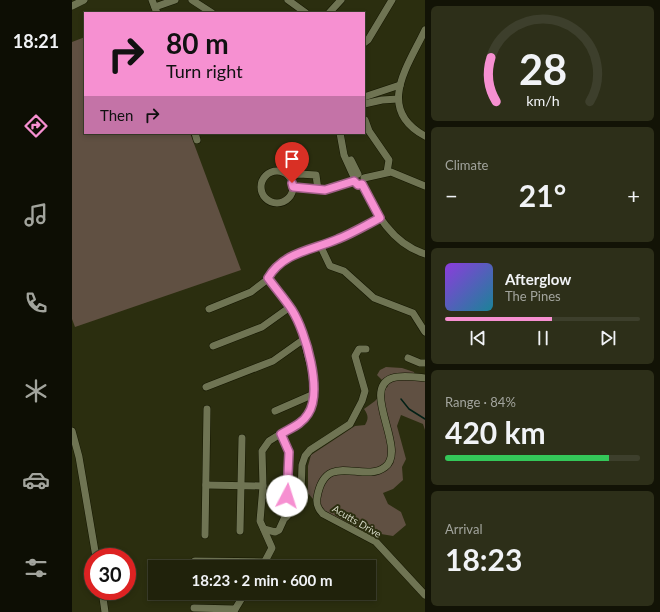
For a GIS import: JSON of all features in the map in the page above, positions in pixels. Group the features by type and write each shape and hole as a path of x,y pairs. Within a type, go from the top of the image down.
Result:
{"street":[{"path":"72,6 84,0"},
{"path":"155,7 175,0"},
{"path":"192,0 210,12"},
{"path":"289,0 305,12"},
{"path":"330,12 341,0"},
{"path":"365,42 368,40 392,0"},
{"path":"425,30 406,67 400,85 398,99 398,106 406,118 416,130 425,136"},
{"path":"365,97 400,85"},
{"path":"365,104 382,100 398,99"},
{"path":"365,120 369,131 389,160 387,172"},
{"path":"340,134 344,155 380,218 400,242 425,254"},
{"path":"343,134 347,151 358,179"},
{"path":"288,176 293,187 290,196 283,202 274,202 265,198 262,185 269,173 278,171 288,176 299,174 316,175 318,190"},
{"path":"293,187 328,190 358,179 387,172 398,174 425,186"},
{"path":"209,309 255,290 288,258 302,250 342,238 380,218"},
{"path":"320,245 330,266 346,272 374,298 413,313 425,332"},
{"path":"266,560 272,548 260,517 263,486 261,456 263,449 269,441 298,424 306,417 311,409 314,394 313,376 304,339 290,307 268,278"},
{"path":"213,346 262,327 290,307"},
{"path":"206,387 273,361 304,339"},
{"path":"264,529 278,531 290,513 302,491 302,465 306,454 350,424 353,420 365,391 355,354 359,349 366,349"},
{"path":"408,358 420,363 425,363"},
{"name":"Acutts Drive","path":"425,378 393,378 388,380 383,386 382,409 393,456 387,466 376,471 341,470 333,472 321,487 316,501 318,509 323,514 364,534 379,545 407,578 425,595"},
{"path":"275,411 314,394"},
{"path":"205,535 207,409"},
{"path":"72,431 79,457 94,548"},
{"path":"281,434 289,452 288,486 282,512 286,517"},
{"path":"240,531 242,438"},
{"path":"206,485 263,486"},
{"path":"103,600 105,612"},
{"path":"194,608 234,610 240,600"}],"shaded area":[{"path":"84,37 84,134 190,134 241,270 75,327 72,319 72,42"},
{"path":"386,367 402,368 414,372 417,380 425,381 425,430 423,424 401,415 397,426 406,459 402,467 403,480 393,489 383,493 388,504 401,512 406,525 393,536 363,531 322,510 308,493 308,466 311,455 355,426 365,425 368,417 364,409 375,401 388,386 377,375 380,370"}],"waterway":[{"path":"401,399 409,409 425,419"}],"route":[{"path":"287,496 289,450 281,434 298,424 308,414 313,401 314,385 301,329 292,310 268,278 270,274 282,263 298,252 342,238 380,218 362,184 358,185 354,183 354,181 325,190 293,187 292,183"}]}
